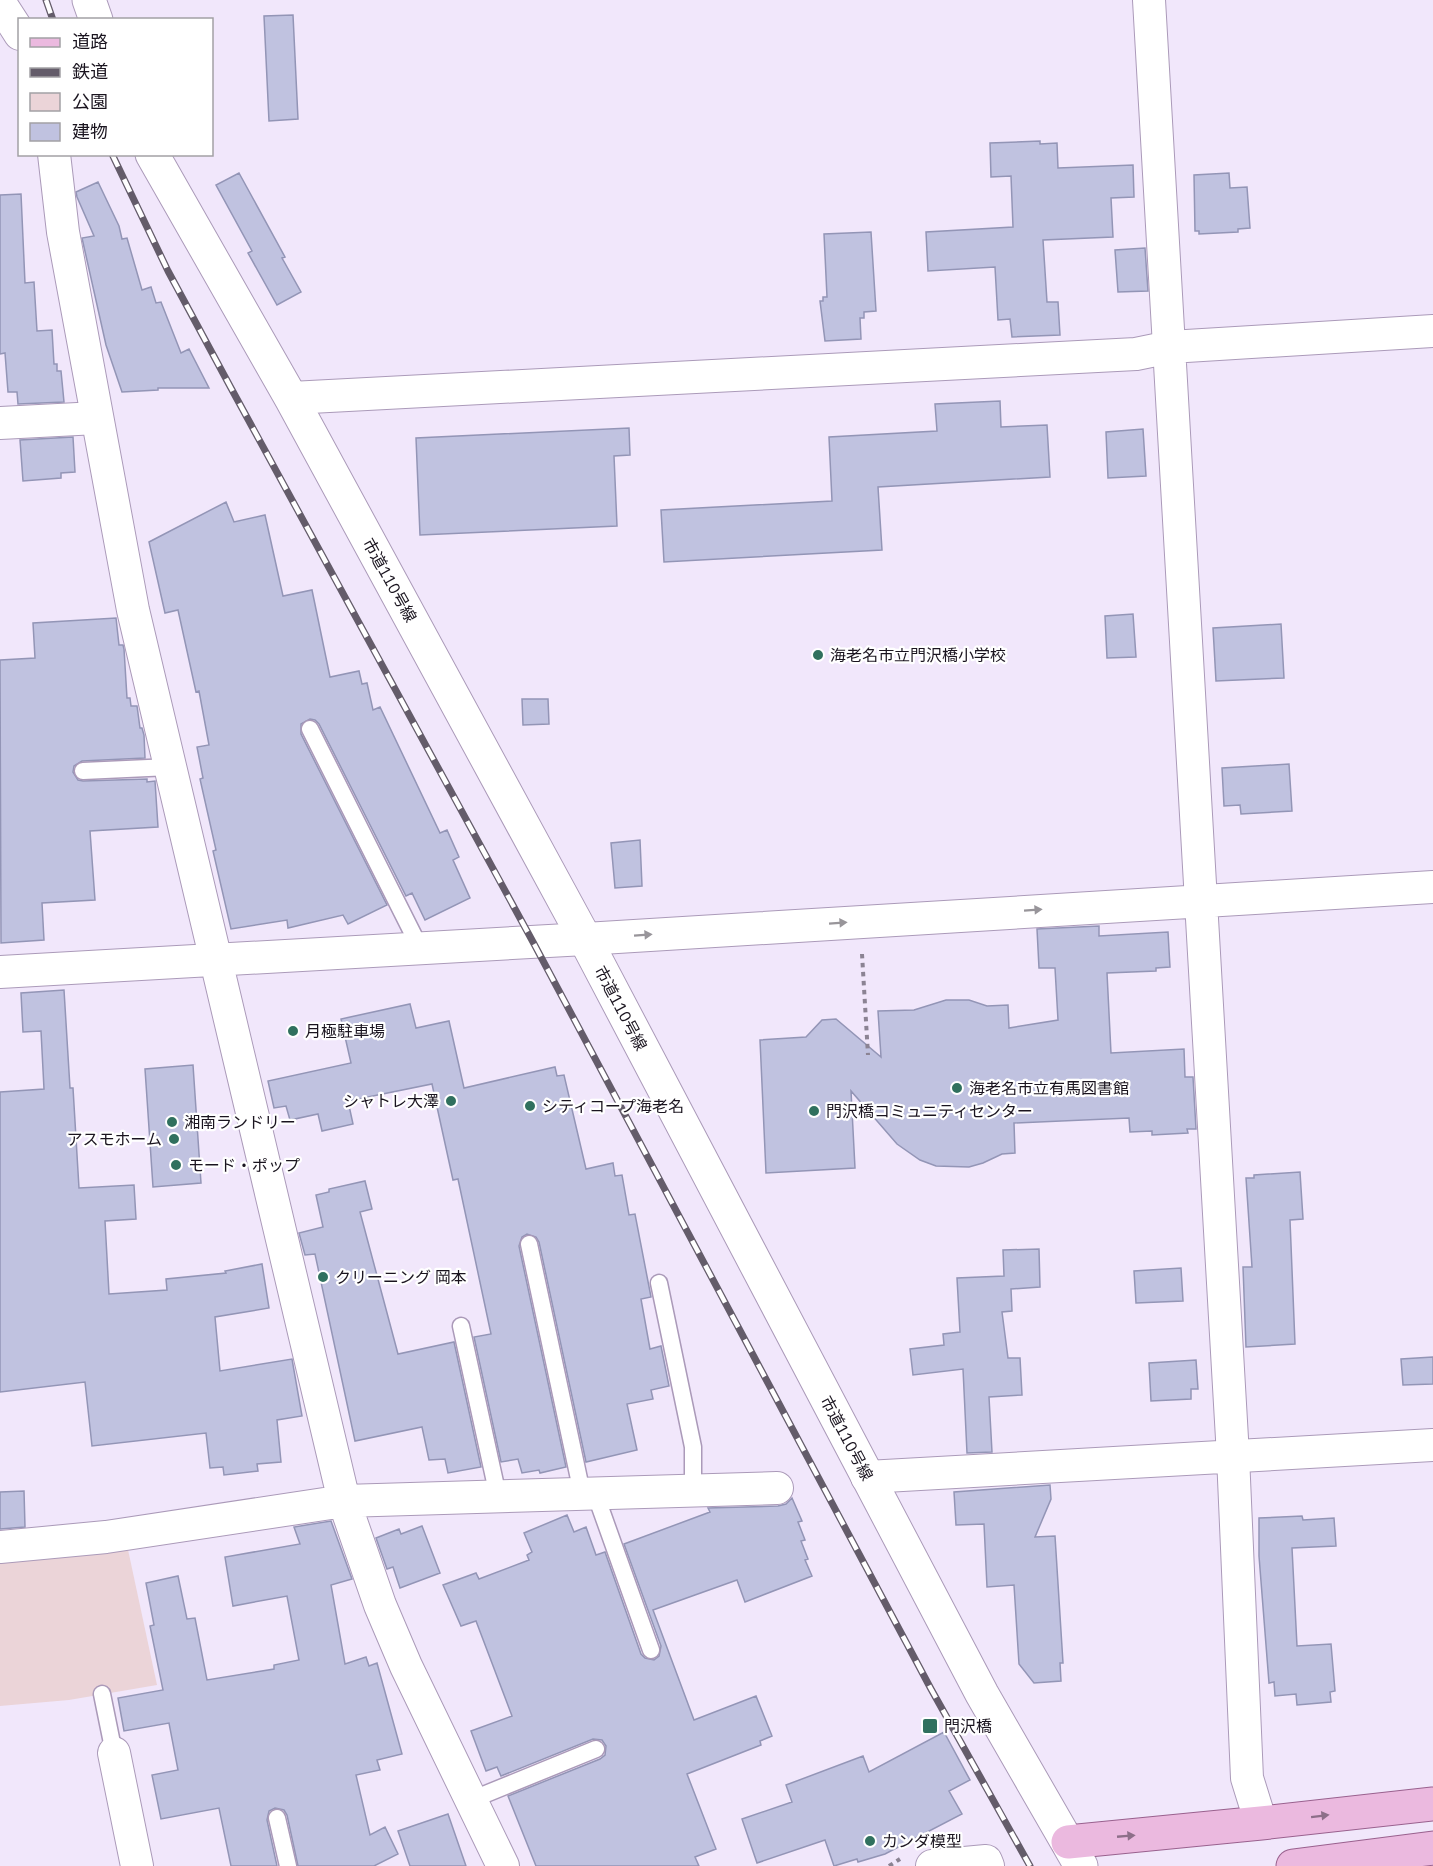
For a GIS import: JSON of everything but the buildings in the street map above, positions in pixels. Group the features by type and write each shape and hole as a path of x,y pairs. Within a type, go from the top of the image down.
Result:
{"main road":[{"path":"1075,1854 1261,1823 1433,1804"},
{"path":"1293,1866 1433,1848"}],"street":[{"path":"89,0 95,18"},
{"path":"1149,0 1233,1456 1247,1778 1261,1823"},
{"path":"0,3 18,31"},
{"path":"54,156 63,232 133,610 344,1501 380,1605 406,1666 503,1866"},
{"name":"市道110号線","path":"153,156 291,398 585,939 982,1694 1075,1854"},
{"path":"291,398 1136,354 1170,347 1433,331"},
{"path":"0,423 97,418"},
{"path":"0,972 585,939 1433,886"},
{"path":"867,1477 1433,1445"},
{"path":"0,1547 106,1537 344,1501 777,1488"},
{"path":"114,1752 137,1866"},
{"path":"933,1866 986,1861 988,1866"}],"lane":[{"path":"310,729 420,948"},
{"path":"83,771 171,767"},
{"path":"529,1244 588,1493 651,1650"},
{"path":"659,1283 693,1447 693,1491"},
{"path":"461,1326 498,1496"},
{"path":"102,1694 114,1752"},
{"path":"471,1800 596,1749"},
{"path":"277,1818 288,1866"}],"path":[{"path":"862,946 868,1055"}],"green space":[{"path":"127,1545 157,1685 69,1700 0,1706 0,1555"}],"railway":[{"path":"46,0 52,18"},
{"path":"113,156 168,271 533,942 931,1689 1030,1866"}],"place":[{"name":"海老名市立門沢橋小学校","path":"818,655"},
{"name":"月極駐車場","path":"293,1031"},
{"name":"海老名市立有馬図書館","path":"957,1088"},
{"name":"シャトレ大澤","path":"451,1101"},
{"name":"シティコープ海老名","path":"530,1106"},
{"name":"門沢橋コミュニティセンター","path":"814,1111"},
{"name":"湘南ランドリー","path":"172,1122"},
{"name":"アスモホーム","path":"174,1139"},
{"name":"モード・ポップ","path":"176,1165"},
{"name":"クリーニング 岡本","path":"323,1277"},
{"name":"門沢橋","path":"930,1726"},
{"name":"カンダ模型","path":"870,1841"}]}
